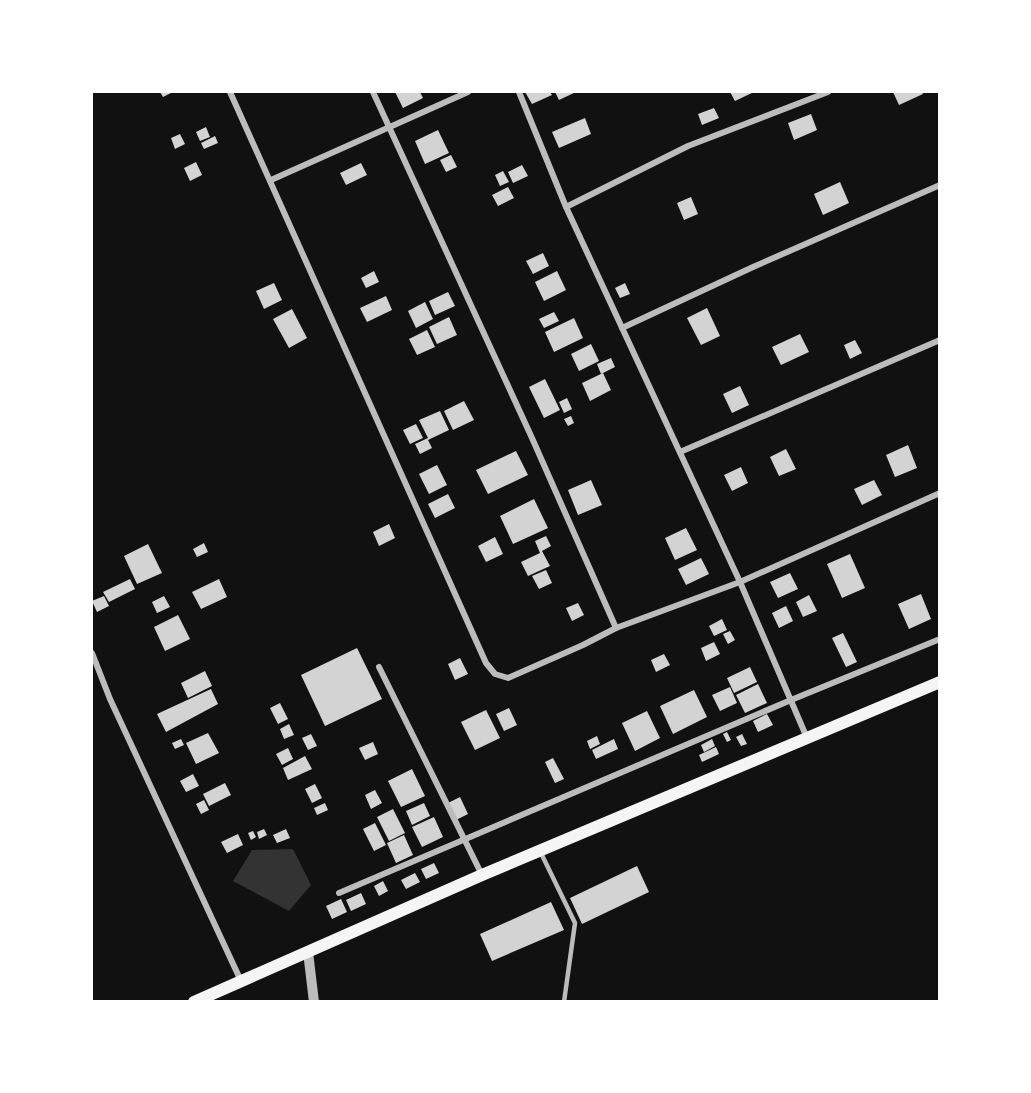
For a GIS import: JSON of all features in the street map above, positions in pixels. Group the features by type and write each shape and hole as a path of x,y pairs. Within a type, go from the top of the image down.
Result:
{"main road":[{"path":"194,1002 482,875 939,682"}],"street":[{"path":"230,92 490,669 495,674 508,678 584,645 616,628 740,582 939,493"},
{"path":"373,92 532,438 616,628"},
{"path":"271,180 468,92"},
{"path":"519,92 566,207 740,582 807,738"},
{"path":"566,207 688,147 828,92"},
{"path":"622,328 939,185"},
{"path":"680,452 939,340"},
{"path":"339,893 939,639"},
{"path":"92,653 110,699 241,981"},
{"path":"380,667 482,875"},
{"path":"308,952 314,1002"}],"lane":[{"path":"540,851 575,923 564,1002"}],"shaded area":[{"path":"293,849 311,885 289,911 233,881 252,850"}],"building":[{"path":"160,92 173,92 163,97"},
{"path":"395,92 420,92 423,98 403,108"},
{"path":"525,92 550,92 552,95 532,104"},
{"path":"555,92 576,92 559,100"},
{"path":"730,92 754,92 735,101"},
{"path":"893,92 922,92 923,94 899,105"},
{"path":"714,108 719,118 702,125 698,114"},
{"path":"811,114 817,130 794,140 788,123"},
{"path":"585,118 591,134 559,148 552,132"},
{"path":"206,127 210,137 200,141 196,132"},
{"path":"438,130 449,153 425,164 415,141"},
{"path":"180,134 185,144 175,149 171,138"},
{"path":"215,136 218,143 204,149 201,143"},
{"path":"451,155 457,167 446,172 440,160"},
{"path":"196,162 202,175 190,181 184,168"},
{"path":"361,163 367,175 346,185 340,173"},
{"path":"522,165 528,176 513,183 508,172"},
{"path":"503,171 509,182 500,186 495,175"},
{"path":"840,182 849,203 823,215 814,194"},
{"path":"508,187 514,198 498,206 492,195"},
{"path":"691,197 698,214 684,220 677,203"},
{"path":"543,253 549,266 533,274 526,261"},
{"path":"374,271 379,282 366,288 361,278"},
{"path":"557,271 566,290 544,301 535,282"},
{"path":"274,283 282,300 264,309 256,291"},
{"path":"625,283 630,294 620,298 615,288"},
{"path":"448,292 455,306 435,315 429,301"},
{"path":"386,296 392,310 367,322 360,308"},
{"path":"425,302 433,319 416,328 408,311"},
{"path":"707,308 720,336 701,345 687,318"},
{"path":"292,309 307,338 289,348 273,319"},
{"path":"554,312 559,321 544,328 539,319"},
{"path":"449,317 457,335 437,344 429,327"},
{"path":"574,318 583,338 554,352 545,332"},
{"path":"427,330 435,347 417,355 409,339"},
{"path":"800,334 809,352 781,365 772,347"},
{"path":"855,340 862,353 850,359 844,345"},
{"path":"591,344 599,361 579,371 571,354"},
{"path":"611,358 615,367 601,374 597,364"},
{"path":"603,373 611,390 590,401 582,383"},
{"path":"545,379 560,410 544,418 529,387"},
{"path":"740,386 749,405 732,413 723,394"},
{"path":"567,398 572,409 564,413 559,402"},
{"path":"464,401 474,420 453,430 444,411"},
{"path":"440,411 449,430 428,440 432,448 420,454 415,444 428,438 419,420"},
{"path":"571,416 574,423 568,426 564,419"},
{"path":"416,424 423,438 410,444 403,430"},
{"path":"908,445 917,468 895,477 886,455"},
{"path":"786,449 796,469 779,476 770,457"},
{"path":"516,451 528,475 488,494 476,470"},
{"path":"437,465 447,485 429,494 419,474"},
{"path":"741,467 748,483 732,491 724,475"},
{"path":"591,480 602,505 578,515 568,490"},
{"path":"874,480 882,495 862,505 854,489"},
{"path":"448,494 455,508 435,518 428,504"},
{"path":"534,499 548,528 513,544 500,516"},
{"path":"389,524 395,538 379,546 373,532"},
{"path":"686,528 697,550 675,560 665,538"},
{"path":"546,536 551,546 542,551 550,566 528,576 521,562 540,553 535,541"},
{"path":"495,537 503,554 486,562 478,546"},
{"path":"204,543 208,552 197,557 193,549"},
{"path":"148,544 162,573 137,584 124,556"},
{"path":"850,554 865,588 842,598 827,564"},
{"path":"701,558 709,574 686,585 678,569"},
{"path":"546,570 552,583 539,589 532,576"},
{"path":"790,573 798,589 778,598 770,582"},
{"path":"130,579 135,589 109,602 103,592"},
{"path":"219,579 227,597 201,609 192,592"},
{"path":"921,594 931,619 909,629 898,604"},
{"path":"809,595 817,611 803,617 796,602"},
{"path":"104,596 109,606 97,612 92,601"},
{"path":"164,596 170,607 157,613 152,602"},
{"path":"578,603 584,615 572,621 566,608"},
{"path":"786,606 793,621 779,628 772,613"},
{"path":"178,615 190,639 165,651 154,627"},
{"path":"722,619 727,630 714,636 709,626"},
{"path":"730,631 735,640 728,644 723,634"},
{"path":"843,633 857,662 846,667 832,638"},
{"path":"714,642 720,654 706,661 701,648"},
{"path":"357,648 382,699 325,726 301,675"},
{"path":"664,654 670,665 656,672 651,660"},
{"path":"460,658 468,674 455,680 448,664"},
{"path":"750,667 757,682 734,693 727,678"},
{"path":"205,671 212,686 188,698 181,683"},
{"path":"758,684 767,703 745,713 736,695"},
{"path":"730,687 737,703 720,711 712,695"},
{"path":"211,689 218,704 166,732 157,714"},
{"path":"694,690 707,717 673,734 660,706"},
{"path":"280,703 288,719 278,724 270,708"},
{"path":"509,708 517,725 504,731 496,714"},
{"path":"486,710 500,738 475,750 461,722"},
{"path":"647,711 660,738 635,751 622,723"},
{"path":"767,714 773,725 758,732 753,721"},
{"path":"289,724 294,735 284,739 280,729"},
{"path":"727,732 731,740 727,742 723,734"},
{"path":"208,733 219,753 196,764 186,743"},
{"path":"311,734 317,746 308,750 302,738"},
{"path":"742,734 747,744 741,746 736,737"},
{"path":"597,736 600,744 590,749 587,741"},
{"path":"181,739 184,745 175,749 172,743"},
{"path":"614,739 618,749 596,759 592,750"},
{"path":"712,739 715,746 704,752 701,745"},
{"path":"373,742 378,754 365,760 359,748"},
{"path":"716,747 719,754 702,762 699,755"},
{"path":"288,748 293,759 282,765 276,754"},
{"path":"305,756 312,769 288,780 283,768"},
{"path":"553,758 564,779 555,783 545,762"},
{"path":"412,769 425,796 401,807 388,781"},
{"path":"193,774 199,786 186,792 180,781"},
{"path":"225,783 231,795 209,806 203,794"},
{"path":"315,784 322,798 312,803 305,789"},
{"path":"375,790 382,803 371,809 365,795"},
{"path":"460,797 468,814 456,820 448,803"},
{"path":"204,800 209,810 201,814 196,804"},
{"path":"325,803 328,810 317,815 314,808"},
{"path":"424,803 430,816 412,825 406,811"},
{"path":"393,809 405,833 389,841 377,817"},
{"path":"434,817 443,837 422,847 412,827"},
{"path":"375,823 386,845 374,851 363,829"},
{"path":"264,829 267,835 259,839 257,832"},
{"path":"286,829 290,838 277,843 273,835"},
{"path":"253,831 256,837 251,840 248,833"},
{"path":"238,834 243,845 227,853 221,842"},
{"path":"404,835 413,855 396,863 387,843"},
{"path":"434,863 439,873 426,879 421,869"},
{"path":"637,866 649,892 582,924 570,898"},
{"path":"415,873 420,882 406,889 401,880"},
{"path":"383,881 388,891 379,896 374,886"},
{"path":"361,893 366,904 351,911 346,900"},
{"path":"341,899 347,912 332,919 326,906"},
{"path":"551,902 564,930 492,961 480,934"}]}
